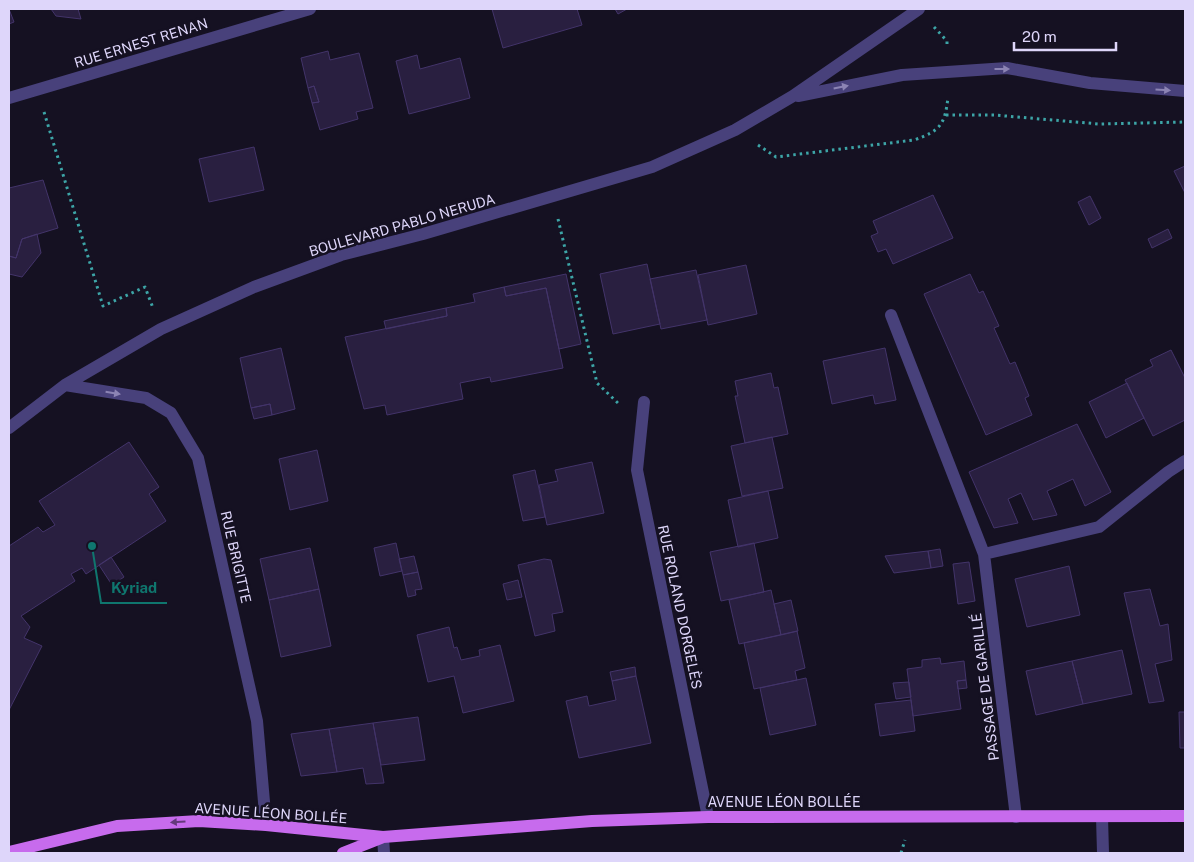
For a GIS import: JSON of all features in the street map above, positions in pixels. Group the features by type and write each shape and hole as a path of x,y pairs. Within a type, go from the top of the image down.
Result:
{"main road":[{"name":"AVENUE LÉON BOLLÉE","path":"9,852 117,826 199,821 266,824 383,837 592,820 708,817 1185,816"},
{"name":"AVENUE LÉON BOLLÉE","path":"343,853 383,837"}],"street":[{"name":"RUE ERNEST RENAN","path":"9,98 310,9"},
{"name":"BOULEVARD PABLO NERUDA","path":"9,428 65,385 161,329 254,287 341,255 424,234 652,167 735,130 793,96 919,9"},
{"path":"793,96 902,75 1006,68 1090,83 1185,92"},
{"name":"PASSAGE DE GARILLÉ","path":"891,315 984,554 1016,817"},
{"name":"RUE BRIGITTE","path":"65,385 146,398 171,413 198,458 257,721 266,824"},
{"name":"RUE ROLAND DORGELÈS","path":"644,402 637,470 708,817"},
{"path":"984,554 1099,527 1168,472 1185,462"},
{"path":"1102,817 1103,853"},
{"path":"383,837 384,853"}],"path":[{"path":"735,130 776,157 914,140 932,134 940,126 946,115 950,71 946,41 919,9"},
{"path":"38,90 103,306 145,287 161,329"},
{"path":"946,115 994,115 1099,124 1185,122"},
{"path":"553,197 597,383 641,426"}],"building":[{"path":"9,9 14,22 9,24"},
{"path":"51,9 78,9 81,19 56,16"},
{"path":"492,9 577,9 582,25 503,48"},
{"path":"615,9 627,9 618,14"},
{"path":"328,51 330,60 359,53 373,108 356,112 358,119 320,130 312,103 319,102 314,86 308,88 301,58"},
{"path":"417,55 420,69 460,58 470,98 409,114 396,61"},
{"path":"314,86 319,102 312,103 308,88"},
{"path":"254,147 264,190 209,202 199,159"},
{"path":"1185,166 1185,193 1174,171"},
{"path":"43,180 58,228 22,239 16,258 9,256 9,188"},
{"path":"933,195 953,238 893,264 886,249 878,252 871,236 878,233 873,221"},
{"path":"1090,196 1101,218 1089,225 1078,202"},
{"path":"1168,229 1172,238 1152,248 1148,239"},
{"path":"37,234 41,253 22,277 9,274 9,256 16,258 22,239"},
{"path":"647,264 660,324 613,334 600,274"},
{"path":"746,265 757,314 708,325 698,275"},
{"path":"696,270 707,320 661,329 650,279"},
{"path":"566,274 581,344 559,349 546,288 506,296 504,287"},
{"path":"970,274 979,293 983,291 999,326 994,328 1010,364 1015,362 1029,396 1025,398 1032,415 986,435 924,294"},
{"path":"504,287 506,296 546,288 563,368 491,382 490,377 460,383 463,399 387,415 385,405 364,409 345,337 447,316 446,308 475,302 473,294"},
{"path":"446,308 447,316 386,329 384,321"},
{"path":"281,348 295,409 272,415 270,404 251,408 240,358"},
{"path":"885,348 896,400 875,404 873,395 832,404 823,361"},
{"path":"1171,350 1185,378 1185,420 1153,436 1125,380 1153,366 1150,360"},
{"path":"771,373 774,388 778,387 788,434 745,443 735,396 738,396 735,381"},
{"path":"1127,383 1144,418 1106,438 1089,402"},
{"path":"270,404 272,415 254,419 251,408"},
{"path":"1077,424 1111,492 1085,506 1073,479 1047,491 1057,515 1033,520 1021,493 1008,499 1018,523 994,528 969,472"},
{"path":"772,437 783,488 742,496 731,446"},
{"path":"129,442 159,487 149,494 166,521 86,574 82,568 71,574 75,581 21,616 30,627 24,638 42,646 9,710 9,546 38,527 43,532 55,525 39,501"},
{"path":"317,450 328,501 290,510 279,459"},
{"path":"592,462 604,513 547,525 539,485 558,481 555,470"},
{"path":"535,470 545,517 523,521 513,475"},
{"path":"768,491 778,538 738,547 728,500"},
{"path":"396,543 402,571 380,576 374,548"},
{"path":"754,543 764,592 721,601 710,552"},
{"path":"310,548 319,589 269,600 260,559"},
{"path":"940,549 943,566 931,568 928,551"},
{"path":"928,551 931,568 894,573 885,556"},
{"path":"414,556 418,572 403,575 399,559"},
{"path":"111,557 124,577 112,585 99,565"},
{"path":"544,559 551,560 563,612 552,614 555,631 535,636 518,565"},
{"path":"969,562 975,601 958,604 953,564"},
{"path":"1069,566 1080,615 1027,627 1015,579"},
{"path":"418,572 422,589 415,590 416,595 408,597 403,575"},
{"path":"518,580 522,597 507,600 503,584"},
{"path":"319,589 331,646 281,657 269,600"},
{"path":"1150,589 1160,626 1168,624 1172,660 1155,664 1164,701 1149,703 1124,593"},
{"path":"771,590 781,635 739,644 729,600"},
{"path":"791,600 798,631 781,635 774,604"},
{"path":"449,627 454,648 457,647 461,660 480,656 479,650 500,645 514,701 463,713 454,676 428,682 417,635"},
{"path":"797,631 805,668 795,671 797,680 754,689 744,643"},
{"path":"1122,650 1132,694 1083,704 1072,661"},
{"path":"940,658 941,664 964,661 966,680 957,681 961,709 913,716 907,669 922,667 922,660"},
{"path":"1072,661 1083,704 1036,715 1026,671"},
{"path":"635,667 636,676 612,681 610,672"},
{"path":"636,676 651,743 579,758 566,701 587,696 589,706 616,700 612,681"},
{"path":"806,678 816,725 770,735 760,688"},
{"path":"966,680 967,688 958,689 957,681"},
{"path":"909,682 911,697 896,699 893,683"},
{"path":"911,700 915,731 880,736 875,704"},
{"path":"1179,712 1185,712 1185,748 1180,748"},
{"path":"418,717 425,760 381,765 373,723"},
{"path":"373,723 384,783 366,784 363,768 337,772 329,729"},
{"path":"329,729 337,772 301,776 291,734"}],"place":[{"name":"Kyriad","path":"92,546"}]}
